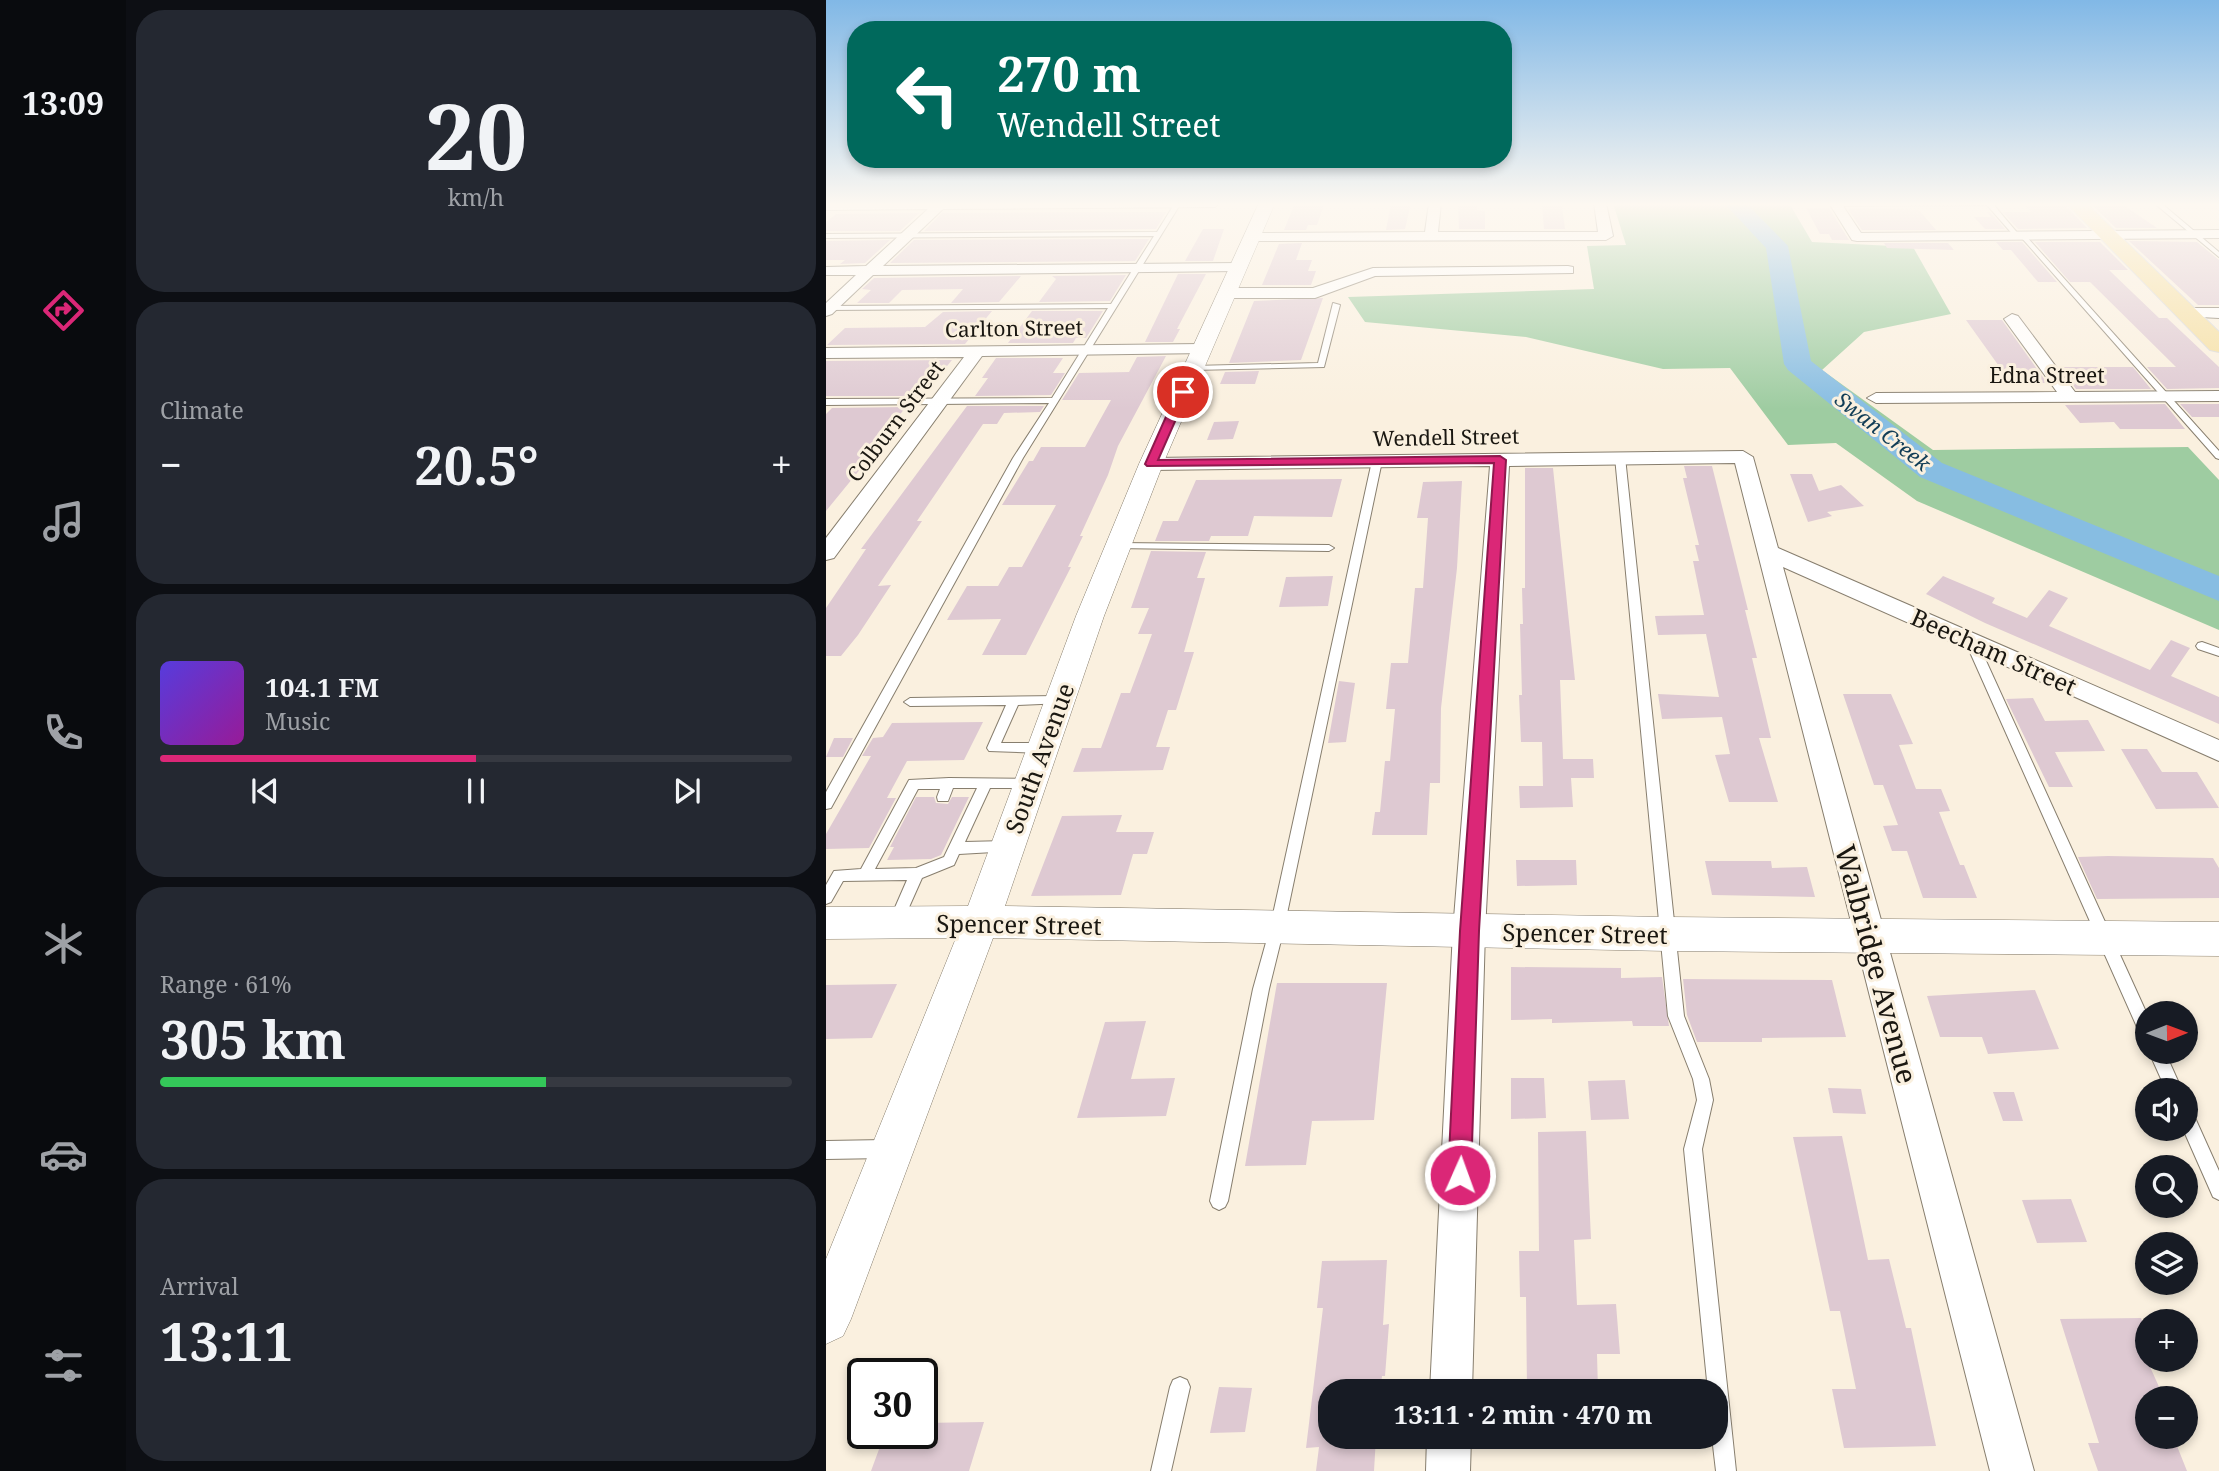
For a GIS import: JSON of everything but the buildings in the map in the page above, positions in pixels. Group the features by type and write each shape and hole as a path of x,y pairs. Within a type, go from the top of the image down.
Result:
{"main road":[{"path":"2145,272 2219,345"}],"street":[{"path":"827,309 868,272"},
{"name":"South Avenue","path":"826,1319 981,922 1006,847 1118,546 1236,272"},
{"path":"1227,293 1315,293 1373,272 1407,272"},
{"path":"2187,313 2219,313"},
{"path":"2012,319 2070,397"},
{"name":"Carlton Street","path":"826,353 1087,350 1198,359"},
{"name":"Colburn Street","path":"826,553 977,351"},
{"name":"Edna Street","path":"1876,398 2219,396"},
{"name":"Wendell Street","path":"1151,464 1743,457"},
{"name":"Walbridge Avenue","path":"1743,457 2012,1471"},
{"path":"1451,1379 1469,931 1500,460"},
{"name":"Beecham Street","path":"1768,552 2219,751"},
{"name":"Spencer Street","path":"826,923 981,922 1668,934 2219,939"},
{"path":"1448,1471 1449,1449"}],"lane":[{"path":"826,804 987,513 1136,272"},
{"path":"2052,272 2219,456"},
{"path":"1198,359 1321,365 1336,305"},
{"path":"827,309 1115,306"},
{"path":"826,402 1056,400"},
{"path":"1620,457 1676,1016 1701,1079 1705,1100 1693,1149 1726,1471"},
{"path":"1219,1200 1261,989 1277,928 1377,461"},
{"path":"1118,546 1329,548"},
{"path":"1971,641 2135,1004"},
{"path":"2202,646 2219,652"},
{"path":"910,702 1060,700"},
{"path":"1014,701 993,748 1043,748"},
{"path":"943,797 949,783"},
{"path":"826,898 830,882 839,875 912,869 949,861 986,783"},
{"path":"865,874 914,784 1031,783"},
{"path":"957,848 1006,847"},
{"path":"895,923 912,869"},
{"path":"2197,1141 2219,1191"},
{"path":"826,1150 893,1149"},
{"path":"1161,1471 1180,1387"}],"green space":[{"path":"1591,272 1927,272 1951,314 1864,332 1822,370 1933,450 2188,447 2219,480 2219,630 1917,501 1836,443 1788,445 1730,368 1663,369 1526,337 1365,322 1348,297 1594,289"}],"waterway":[{"name":"Swan Creek","path":"1782,272 1798,364 1931,470 2219,589"}],"route":[{"path":"1183,392 1151,464 1500,460 1469,931 1460,1175"}]}
